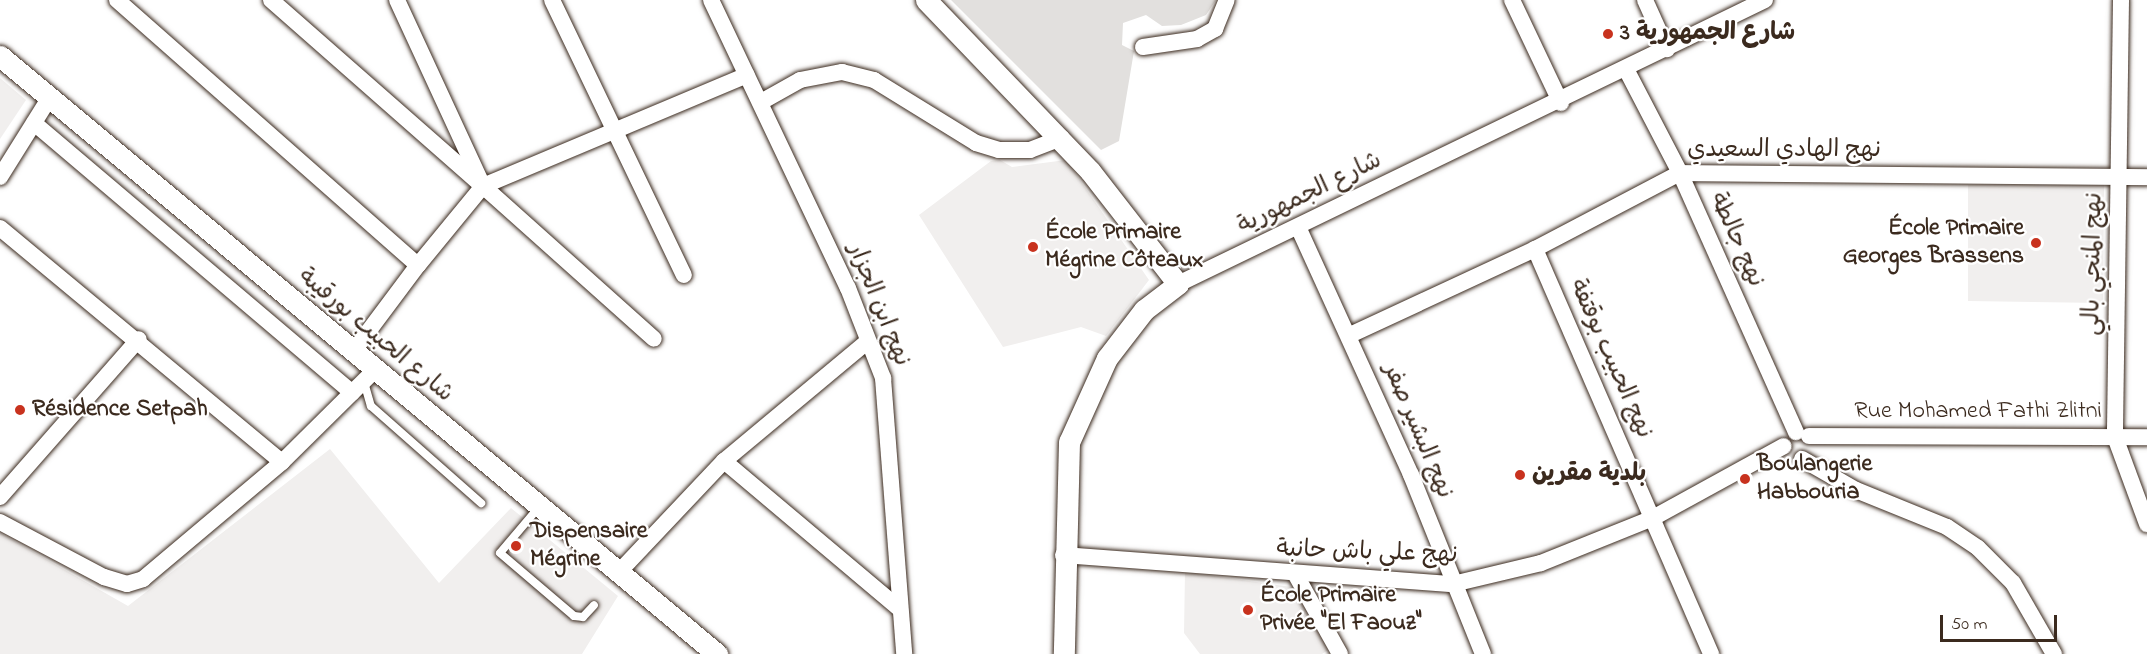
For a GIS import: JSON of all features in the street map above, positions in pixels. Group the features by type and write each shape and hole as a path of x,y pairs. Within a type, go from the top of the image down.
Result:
{"street":[{"path":"117,0 418,265"},
{"path":"271,0 654,339"},
{"path":"397,0 483,186"},
{"path":"552,0 684,275"},
{"name":"نهج ابن الجزار","path":"711,0 761,102 883,378 904,654"},
{"path":"926,0 1062,138 1178,284"},
{"path":"1143,47 1197,39 1215,29 1227,0"},
{"path":"1512,0 1562,103"},
{"path":"1645,0 1667,49"},
{"name":"شارع الجمهورية","path":"1064,654 1064,467 1079,413 1107,358 1144,310 1178,284 1299,229 1562,103 1766,0"},
{"name":"نهج المنجي بالي","path":"2121,0 2115,437 2147,524"},
{"name":"شارع الحبيب بورقيبة","path":"0,56 353,352 364,382 539,506 717,654"},
{"name":"نهج جالطة","path":"1627,70 1680,173 1803,434"},
{"path":"761,102 800,80 842,72 874,80 976,143 999,150 1030,150 1062,138"},
{"path":"353,352 418,265 483,186 616,134 747,75"},
{"path":"0,177 50,97"},
{"path":"0,522 104,577 127,584 160,568 282,462 364,382 34,123"},
{"name":"نهج الهادي السعيدي","path":"1350,334 1535,249 1680,173 2147,177"},
{"path":"0,228 139,339 282,462"},
{"name":"نهج البشير صفر","path":"1299,229 1350,334 1484,654"},
{"name":"نهج الحبيب بوقتفة","path":"1535,249 1710,654"},
{"path":"0,497 139,339"},
{"path":"619,572 724,461 868,341"},
{"path":"1802,459 1810,452 1803,434 1784,446 1790,456 1802,459 1856,490 1947,527 1978,548 2013,583 2054,654"},
{"name":"Rue Mohamed Fathi Zlitni","path":"1803,434 2147,437"},
{"name":"نهج علي باش حانبة","path":"1063,555 1297,577 1453,584 1541,563 1653,518 1784,446"},
{"path":"724,461 900,609"},
{"path":"1297,577 1340,654"}],"lane":[{"path":"364,382 371,406 482,502"},
{"path":"539,506 500,553 573,616 583,616 594,605"}],"shaded area":[{"path":"951,0 1216,0 1206,15 1181,25 1162,26 1146,15 1123,23 1122,45 1134,51 1119,141 1101,150"},
{"path":"0,78 26,100 0,139"},
{"name":"École Primaire Mégrine Côteaux","path":"1000,160 1012,167 1066,160 1149,280 1106,336 1081,327 1003,347 919,215 991,161"},
{"name":"École Primaire Georges Brassens","path":"1968,185 2104,185 2103,303 1968,301"},
{"path":"330,449 439,583 511,508 618,596 582,654 0,654 0,533 128,606"},
{"name":"École Primaire Privée \"El Faouz\"","path":"1185,572 1298,588 1334,646 1322,654 1200,654 1184,633"}],"place":[{"name":"شارع الجمهورية 3","path":"1608,34"},
{"name":"École Primaire Georges Brassens","path":"2036,243"},
{"name":"École Primaire Mégrine Côteaux","path":"1033,247"},
{"name":"Résidence Setpah","path":"20,410"},
{"name":"بلدية مقرين","path":"1520,475"},
{"name":"Boulangerie Habbouria","path":"1745,479"},
{"name":"Dispensaire Mégrine","path":"516,546"},
{"name":"École Primaire Privée \"El Faouz\"","path":"1248,610"}]}
